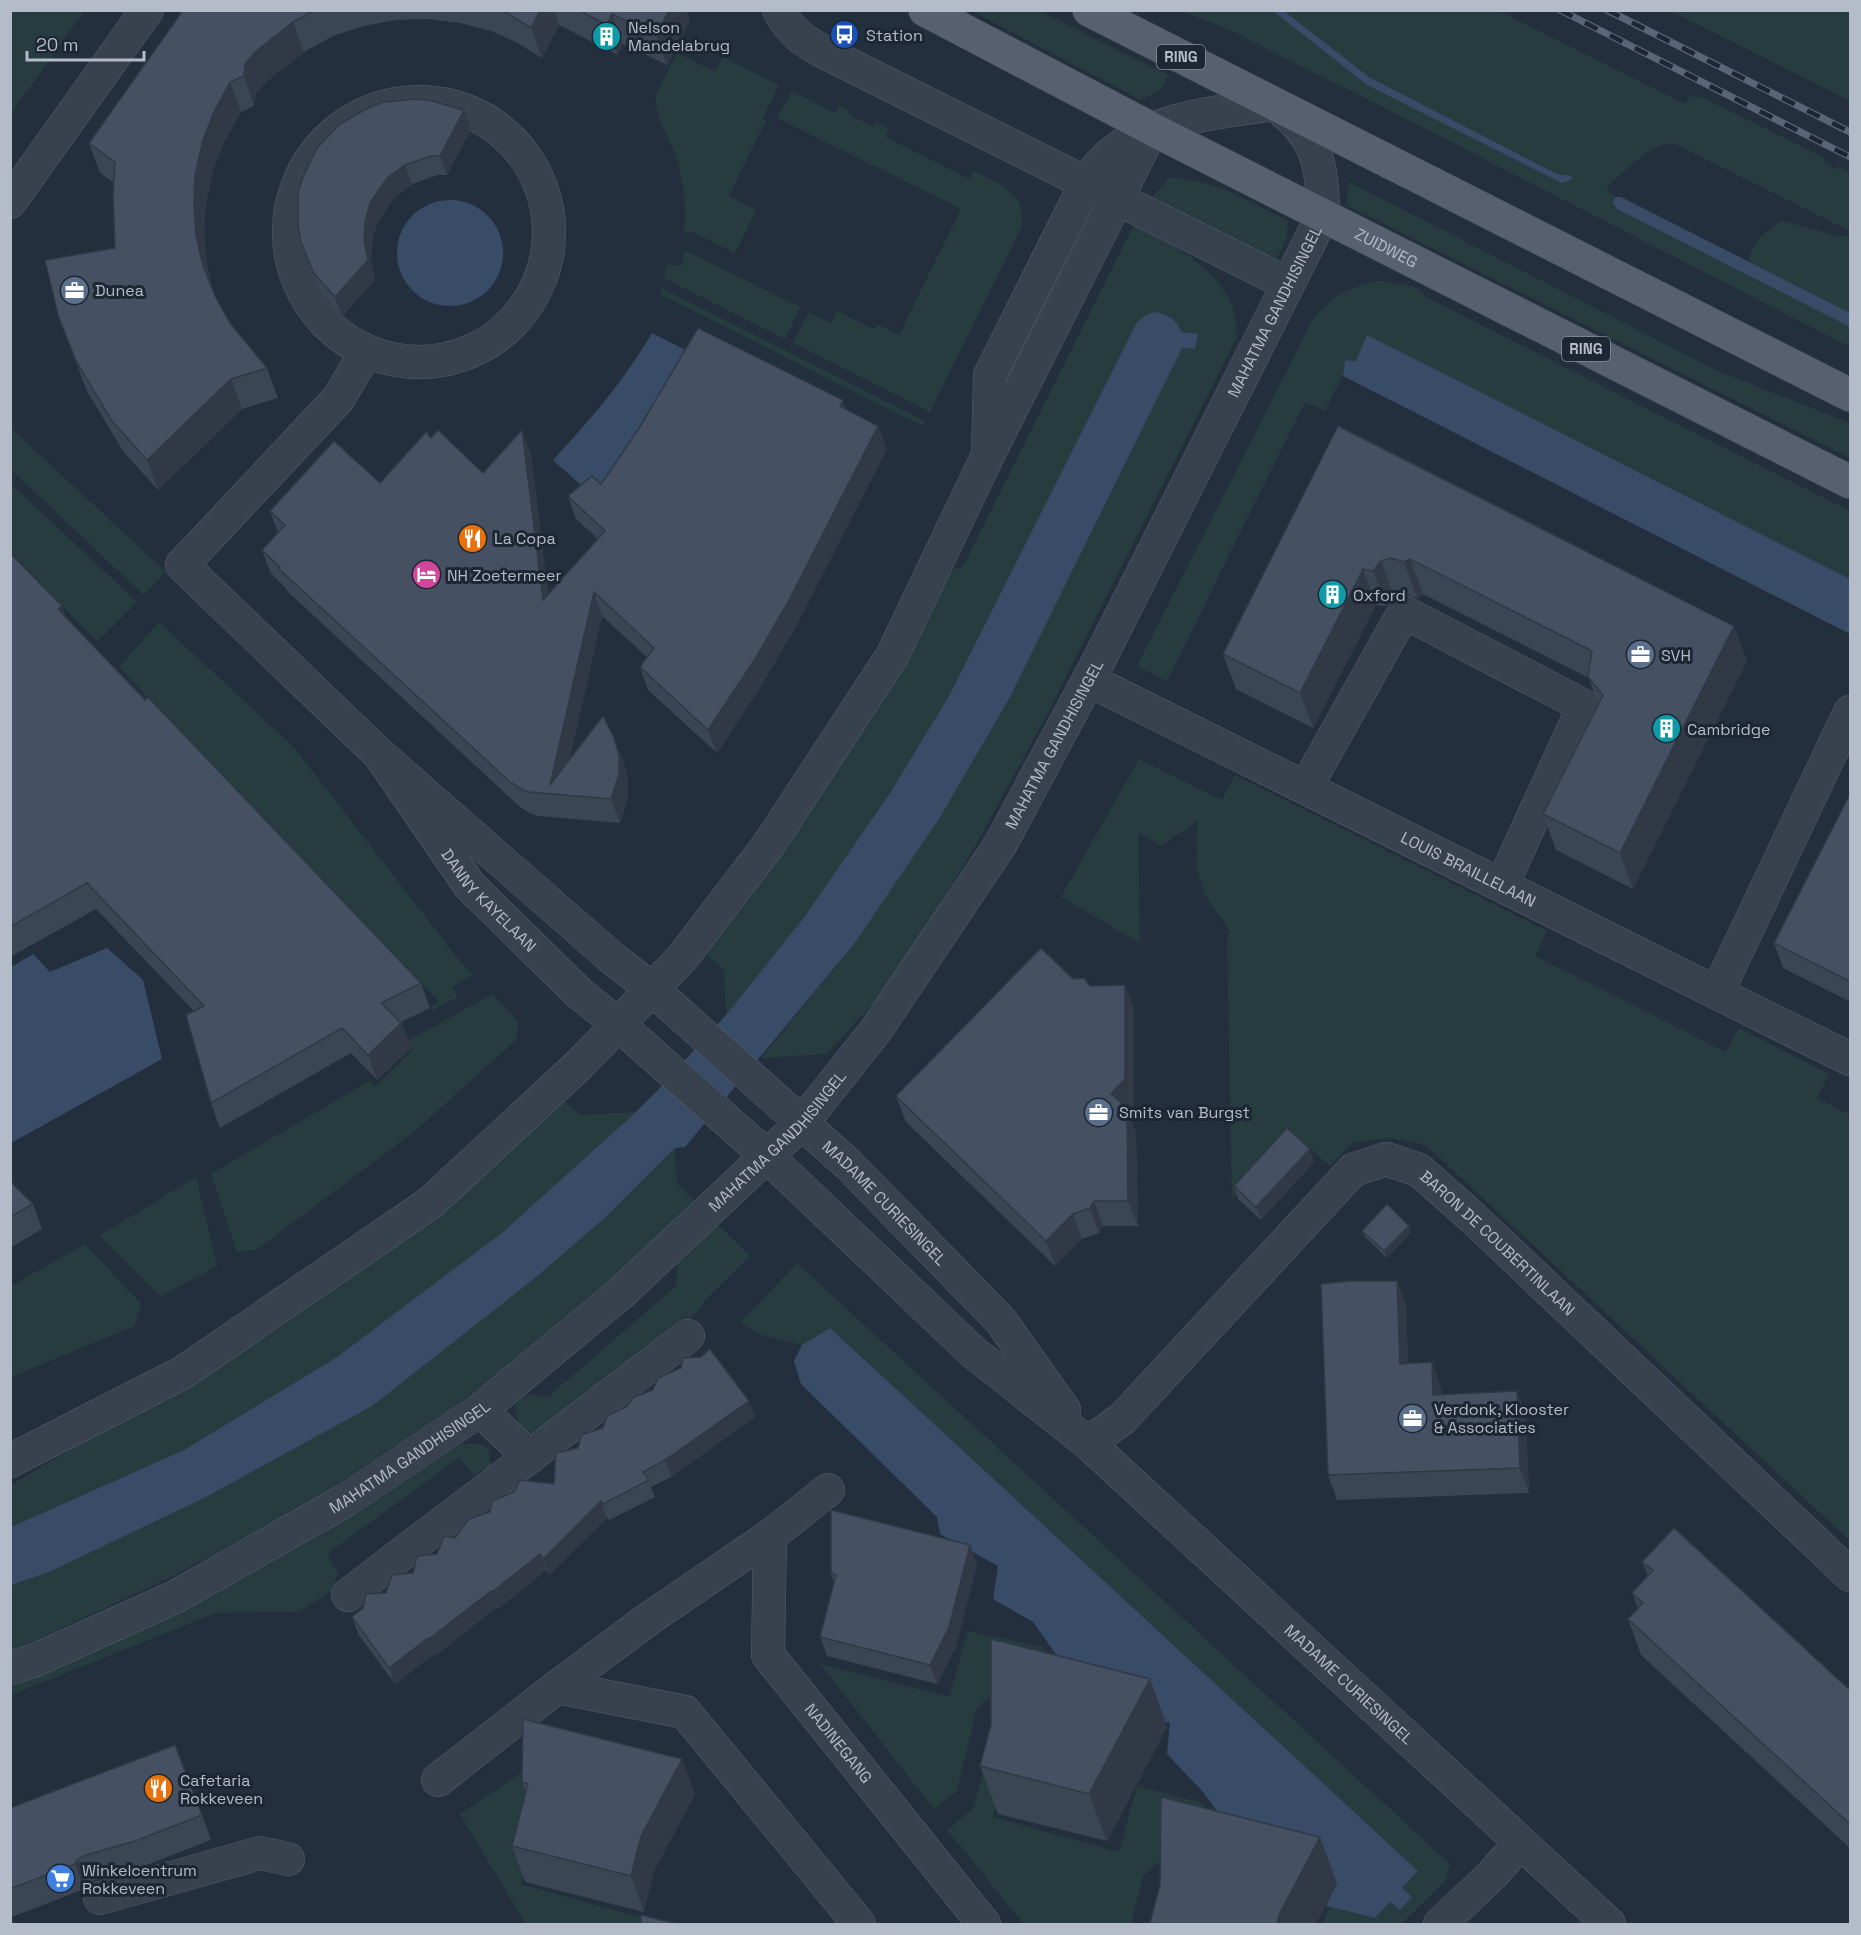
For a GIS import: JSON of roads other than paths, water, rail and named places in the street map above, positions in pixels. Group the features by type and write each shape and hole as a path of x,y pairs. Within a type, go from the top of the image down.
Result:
{"main road":[{"name":"ZUIDWEG","path":"925,10 1152,129 1851,482"},
{"name":"RING","path":"1089,10 1851,395"}],"street":[{"path":"10,201 147,10"},
{"path":"779,10 791,30 819,49 1288,284"},
{"path":"421,102 455,108 483,119 503,132 527,160 544,192 552,246 543,278 529,301 502,331 475,349 443,360 405,364 373,358 366,352 335,334 315,310 298,278 291,251 289,220 297,180 321,142 344,122 382,107 421,102"},
{"path":"988,455 990,375 1086,183 1098,166 1118,147 1152,129 1203,115 1274,104"},
{"name":"MAHATMA GANDHISINGEL","path":"10,1668 33,1661 175,1597 346,1500 480,1410 620,1294 802,1122 876,1030 1000,845 1089,680 1323,215 1323,184 1318,158 1303,129 1274,104"},
{"path":"10,1461 182,1373 430,1203 580,1064 682,958 769,844 892,656 988,455 1152,129"},
{"name":"DANNY KAYELAAN","path":"366,352 338,399 182,565 380,755 612,958 652,989"},
{"path":"1306,787 1404,612 1584,706 1502,885"},
{"name":"LOUIS BRAILLELAAN","path":"1089,680 1851,1059"},
{"path":"1717,993 1851,712"},
{"name":"DANNY KAYELAAN","path":"380,755 471,886 580,994 618,1024"},
{"name":"MADAME CURIESINGEL","path":"652,989 849,1165 1001,1321 1088,1443"},
{"name":"MADAME CURIESINGEL","path":"618,1024 767,1156 973,1352 1088,1443 1609,1924"},
{"name":"BARON DE COUBERTINLAAN","path":"1088,1443 1122,1419 1353,1170 1386,1159 1419,1170 1472,1217 1851,1575"},
{"path":"348,1595 688,1336"},
{"path":"480,1410 530,1457"},
{"path":"438,1779 650,1618 770,1536 828,1490"},
{"name":"NADINEGANG","path":"770,1536 768,1655 984,1924"},
{"path":"557,1687 685,1712 859,1924"},
{"path":"1440,1924 1492,1875 1520,1843"},
{"path":"100,1898 260,1852 288,1859"}],"water":[{"path":"1273,11 1284,11 1369,77 1557,174 1571,176 1572,179 1562,183 1367,85"},
{"path":"1615,197 1621,197 1850,313 1850,327 1617,209 1613,203"},
{"path":"450,200 470,204 487,216 499,233 503,253 499,273 487,290 470,302 450,306 430,302 413,290 401,273 397,253 401,233 413,216 430,204"},
{"path":"1154,312 1171,318 1182,332 1198,334 1195,349 1182,348 1010,697 939,819 854,944 685,1147 675,1148 607,1216 535,1278 372,1406 204,1498 49,1572 11,1585 11,1527 184,1450 337,1357 502,1233 636,1112 726,1015 805,916 890,793 949,696 1137,322"},
{"path":"652,333 701,358 599,501 553,460 606,399 630,368"},
{"path":"1367,335 1850,579 1850,634 1343,376 1345,360 1356,361"},
{"path":"107,948 143,980 162,1059 13,1142 10,1140 11,967 33,954 50,972"},
{"path":"830,1328 1418,1871 1402,1888 1412,1897 1400,1910 1390,1902 1375,1918 1326,1906 1337,1882 1272,1867 1237,1838 1203,1792 1167,1754 1170,1723 1097,1702 1068,1671 1033,1622 993,1599 998,1566 940,1534 937,1517 801,1384 794,1361 802,1345"}],"railway":[{"path":"1560,10 1850,157"},
{"path":"1607,10 1850,132"}],"place":[{"name":"Station","path":"845,35"},
{"name":"Nelson Mandelabrug","path":"607,36"},
{"name":"Dunea","path":"74,290"},
{"name":"La Copa","path":"473,538"},
{"name":"NH Zoetermeer","path":"426,575"},
{"name":"Oxford","path":"1332,595"},
{"name":"SVH","path":"1640,655"},
{"name":"Cambridge","path":"1666,729"},
{"name":"Smits van Burgst","path":"1098,1112"},
{"name":"Verdonk, Klooster & Associaties","path":"1413,1418"},
{"name":"Cafetaria Rokkeveen","path":"159,1789"},
{"name":"Winkelcentrum Rokkeveen","path":"61,1879"}]}
